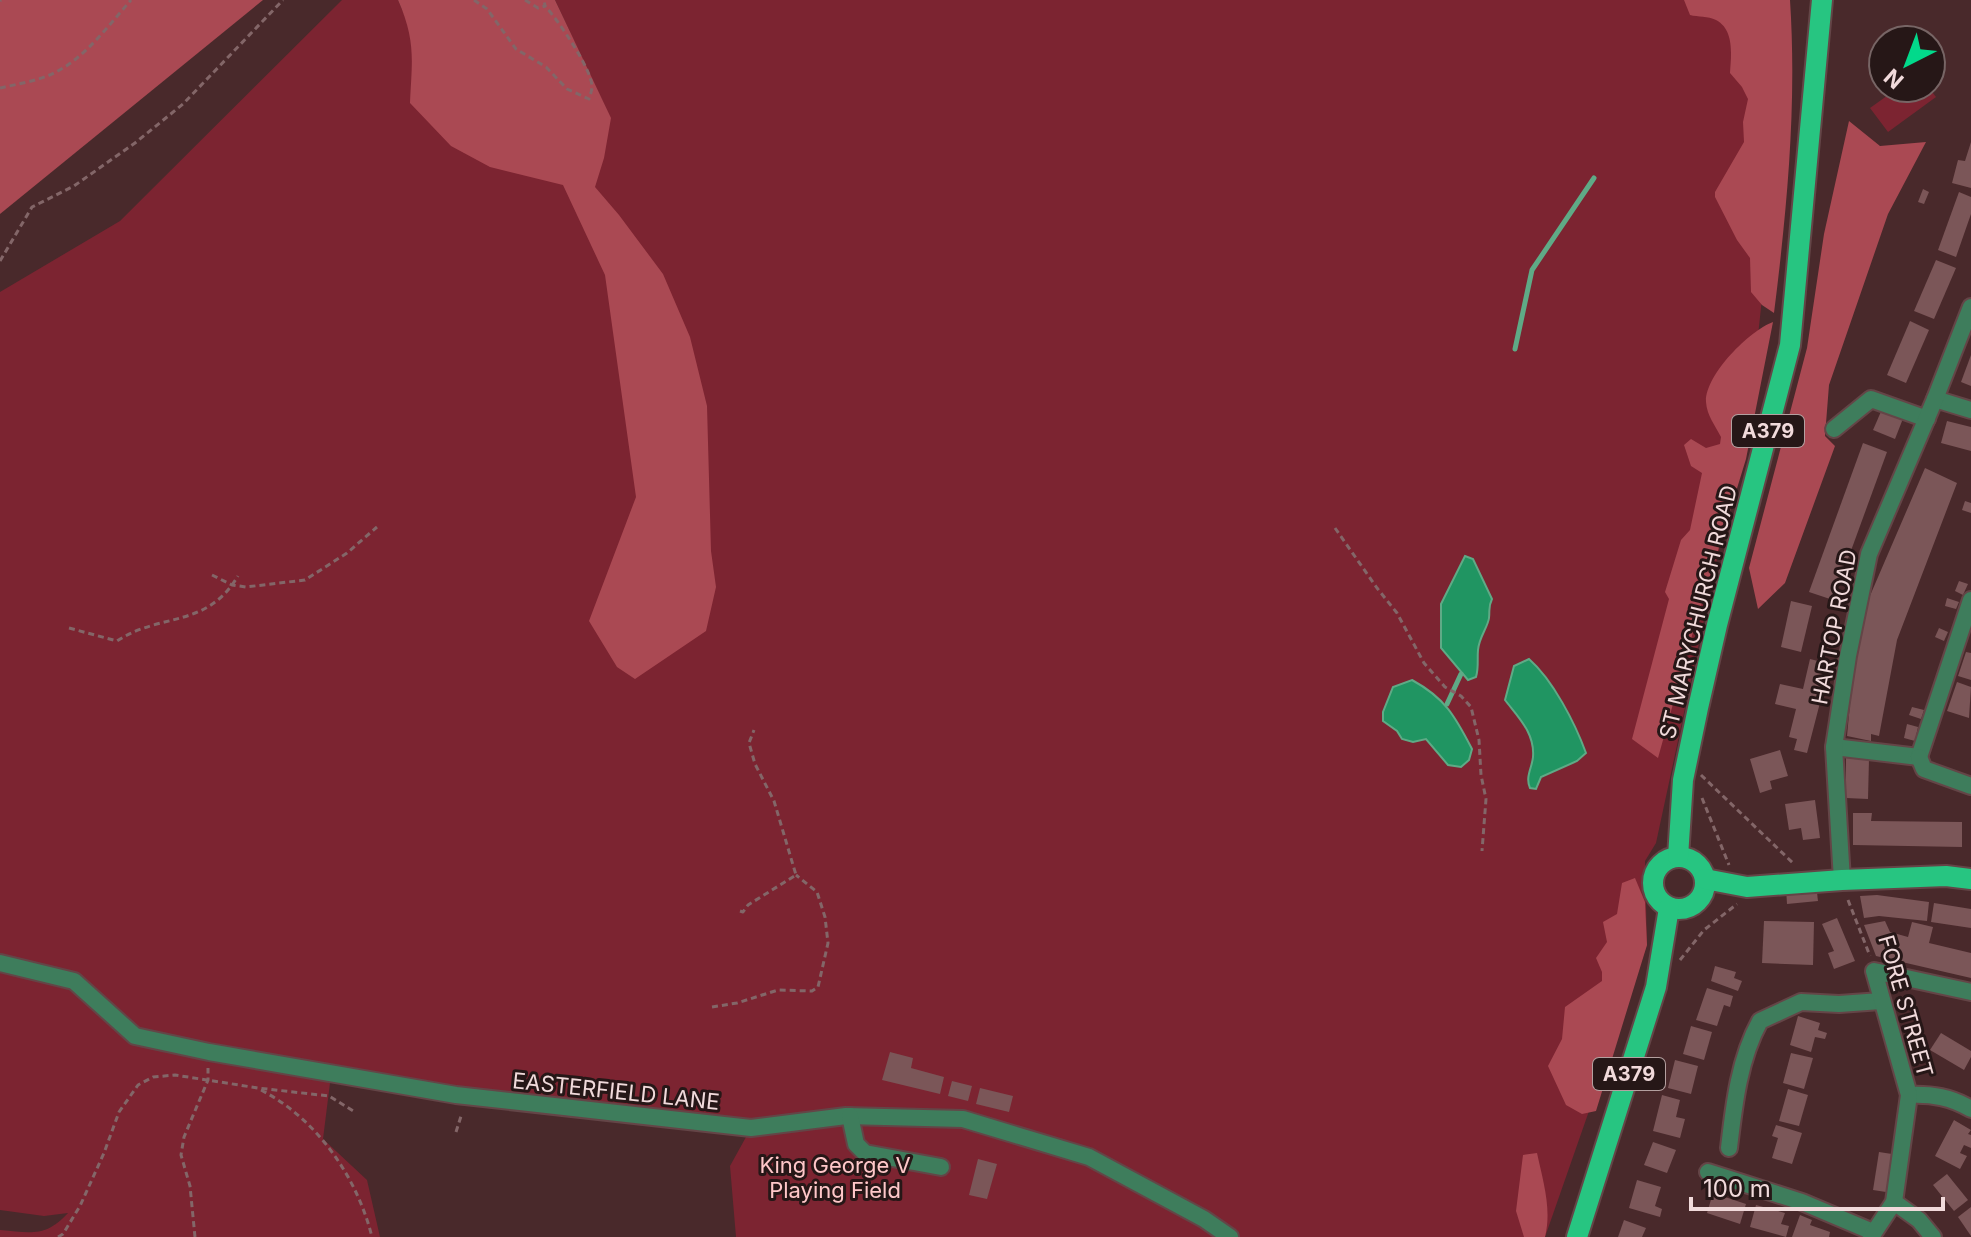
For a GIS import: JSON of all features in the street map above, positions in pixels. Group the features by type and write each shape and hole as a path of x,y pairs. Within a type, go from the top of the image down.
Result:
{"main road":[{"name":"ST MARYCHURCH ROAD","path":"1678,857 1687,761 1717,625 1790,345 1822,0"},
{"path":"1678,857 1698,866 1705,879 1703,894 1692,906 1677,910 1669,908 1655,896 1653,878 1661,863 1678,857"},
{"path":"1705,879 1742,886 1946,876 1971,879"},
{"name":"A379","path":"1577,1237 1656,987 1669,908"}],"street":[{"name":"HARTOP ROAD","path":"1842,880 1834,747 1848,656 1869,554 1971,307"},
{"path":"1834,429 1871,399 1927,419"},
{"path":"1935,399 1971,410"},
{"path":"1971,600 1919,757 1924,769 1971,786"},
{"path":"1834,747 1919,757"},
{"name":"EASTERFIELD LANE","path":"0,963 74,981 135,1036 224,1055 467,1097 751,1128 850,1116 963,1119 1089,1157 1204,1219 1230,1237"},
{"path":"1874,971 1971,992"},
{"name":"FORE STREET","path":"1872,1234 1894,1202 1909,1095 1874,971"},
{"path":"1729,1148 1733,1107 1744,1061 1760,1021 1801,1002 1839,1004 1881,1001"},
{"path":"1909,1095 1929,1094 1955,1100 1971,1109"},
{"path":"850,1116 856,1144 865,1153 941,1167"},
{"path":"1708,1172 1802,1202 1872,1234"},
{"path":"1894,1202 1919,1220 1933,1237"}],"path":[{"path":"0,88 51,75 66,67 131,0"},
{"path":"0,261 32,207 74,186 183,104 283,0"},
{"path":"474,0 487,9 516,49 546,67 567,89 589,99 592,85 582,62 544,0"},
{"path":"525,0 538,8 545,6"},
{"path":"212,575 232,585 246,587 305,580 347,553 377,527"},
{"path":"1335,528 1397,613 1424,663 1445,687 1461,696 1471,707 1479,740 1486,799 1482,851"},
{"path":"69,628 117,641 136,629 177,621 201,612 224,596 238,576"},
{"path":"712,1007 778,990 812,991 818,987 828,943 825,917 817,892 796,875 774,801 755,764 749,743 754,730"},
{"path":"1687,761 1813,882"},
{"path":"1656,987 1704,930 1737,904 1742,886 1698,789"},
{"path":"740,911 743,912 748,905 796,875"},
{"name":"FORE STREET","path":"1842,880 1874,971"},
{"path":"58,1237 80,1206 119,1112 138,1085 153,1077 175,1075 329,1096 355,1112"},
{"path":"195,1237 190,1186 181,1155 184,1137 208,1080"},
{"path":"258,1088 275,1097 308,1125 340,1162 354,1184 372,1237"},
{"path":"456,1132 467,1097"}],"green space":[{"name":"King George V Playing Field","path":"342,0 398,0 410,28 610,117 555,0 1782,0 1772,205 1751,401 1656,843 1645,861 1647,945 1545,1237 736,1237 730,1166 751,1128 331,1075 323,1139 367,1180 380,1237 0,1237 0,1230 45,1230 68,1213 44,1216 0,1210 0,292 120,221"},
{"path":"1876,104 1926,104 1888,132 1870,108"}],"shaded area":[{"path":"0,0 263,0 0,214"},
{"path":"398,0 555,0 611,118 595,187 663,274 690,337 707,406 711,551 716,587 706,631 635,679 617,667 589,621 636,497 605,275 563,185 490,167 451,146 410,103 410,39"},
{"path":"1684,0 1790,0 1790,157 1774,313 1751,292 1750,258 1715,197 1744,142 1743,122 1748,99 1730,73 1730,44 1726,30 1716,20 1690,15"},
{"path":"1849,121 1880,146 1926,142 1888,214 1829,385 1825,436 1835,446 1785,583 1758,609 1749,568 1807,348 1824,234"},
{"path":"1773,322 1746,459 1658,758 1632,739 1669,599 1665,592 1681,540 1690,530 1702,473 1691,466 1684,445 1691,439 1706,448 1720,444 1721,437 1706,402 1713,379 1741,344"},
{"path":"1465,556 1473,559 1492,599 1479,645 1476,677 1468,680 1441,648 1441,604"},
{"path":"1529,659 1562,703 1586,753 1577,761 1541,777 1536,789 1530,788 1528,780 1533,757 1531,740 1525,726 1505,700 1514,666"},
{"path":"1412,680 1441,701 1460,727 1472,749 1469,760 1461,767 1448,765 1426,739 1413,742 1402,739 1383,721 1383,712 1393,687"},
{"path":"1635,878 1645,902 1647,945 1596,1111 1582,1114 1566,1105 1548,1066 1562,1039 1565,1007 1602,981 1596,958 1607,942 1603,922 1617,914 1622,883"},
{"path":"1537,1153 1546,1195 1547,1226 1545,1237 1524,1237 1516,1211 1523,1155"}],"building":[{"path":"1971,142 1971,188 1952,183 1958,160 1965,161"},
{"path":"1923,189 1929,192 1924,204 1918,202"},
{"path":"1959,192 1971,197 1971,214 1956,257 1938,250"},
{"path":"1936,260 1956,268 1934,319 1914,311"},
{"path":"1910,321 1929,330 1906,383 1887,375"},
{"path":"1971,355 1971,386 1961,382"},
{"path":"1883,407 1904,416 1895,439 1873,430"},
{"path":"1947,421 1971,427 1971,451 1941,443"},
{"path":"1863,443 1887,452 1833,600 1809,592"},
{"path":"1925,468 1957,483 1897,640 1879,736 1871,734 1871,741 1847,736 1854,660 1869,598"},
{"path":"1965,501 1971,503 1971,513 1962,510"},
{"path":"1959,581 1968,584 1963,595 1955,591"},
{"path":"1947,598 1959,602 1956,609 1945,606"},
{"path":"1791,601 1812,606 1801,652 1781,647"},
{"path":"1939,628 1948,632 1944,641 1935,637"},
{"path":"1966,652 1971,653 1971,680 1958,676"},
{"path":"1810,659 1830,664 1807,753 1794,750 1797,739 1789,737 1796,709 1775,704 1780,684 1803,689"},
{"path":"1957,682 1971,687 1969,718 1947,711"},
{"path":"1912,707 1924,710 1921,719 1909,715"},
{"path":"1907,724 1918,727 1915,741 1904,738"},
{"path":"1780,750 1788,776 1770,781 1772,789 1760,793 1750,759"},
{"path":"1846,758 1869,759 1868,799 1846,798"},
{"path":"1815,800 1820,838 1803,840 1801,828 1789,830 1785,804"},
{"path":"1853,813 1872,813 1871,821 1962,822 1962,847 1853,845"},
{"path":"1816,884 1818,901 1787,904 1786,887"},
{"path":"1877,895 1929,902 1927,921 1879,916 1864,918 1860,896"},
{"path":"1934,903 1971,909 1971,928 1931,922"},
{"path":"1837,918 1855,961 1834,969 1828,953 1834,951 1822,924"},
{"path":"1764,921 1814,922 1813,965 1762,963"},
{"path":"1885,921 1890,932 1908,937 1912,922 1933,927 1929,943 1971,953 1971,978 1876,956 1864,925"},
{"path":"1715,966 1736,972 1734,978 1742,981 1738,991 1711,981"},
{"path":"1707,988 1733,996 1730,1007 1724,1005 1717,1026 1696,1020"},
{"path":"1798,1016 1820,1023 1818,1030 1827,1033 1825,1039 1815,1037 1811,1052 1790,1045"},
{"path":"1691,1026 1712,1032 1704,1060 1683,1054"},
{"path":"1941,1033 1971,1051 1964,1070 1930,1050"},
{"path":"890,1052 913,1058 911,1068 944,1077 940,1094 882,1080"},
{"path":"1791,1053 1813,1058 1804,1089 1783,1083"},
{"path":"1675,1060 1698,1066 1691,1094 1668,1088"},
{"path":"952,1081 972,1086 968,1101 948,1096"},
{"path":"980,1088 1013,1096 1009,1112 976,1104"},
{"path":"1788,1089 1808,1095 1799,1126 1779,1121"},
{"path":"1662,1095 1680,1100 1676,1117 1685,1119 1680,1138 1653,1131"},
{"path":"1954,1120 1971,1130 1968,1134 1971,1135 1971,1148 1964,1145 1960,1153 1967,1156 1960,1169 1935,1156"},
{"path":"1776,1125 1802,1133 1792,1164 1772,1158 1778,1138 1772,1136"},
{"path":"1653,1142 1676,1150 1667,1173 1644,1165"},
{"path":"1879,1152 1892,1154 1886,1192 1873,1190"},
{"path":"978,1159 997,1164 987,1199 969,1195"},
{"path":"1947,1174 1968,1200 1954,1211 1933,1185"},
{"path":"1637,1180 1661,1187 1655,1206 1662,1209 1660,1217 1629,1208"},
{"path":"1713,1193 1746,1204 1740,1224 1707,1213"},
{"path":"1756,1205 1785,1213 1781,1224 1789,1226 1786,1237 1750,1227"},
{"path":"1971,1207 1971,1236 1958,1217"},
{"path":"1800,1215 1812,1220 1810,1225 1830,1232 1829,1237 1792,1237"},
{"path":"1624,1220 1646,1228 1642,1237 1618,1237"}],"waterway":[{"path":"1515,349 1532,270 1594,178"},
{"path":"1447,704 1461,674"}]}
